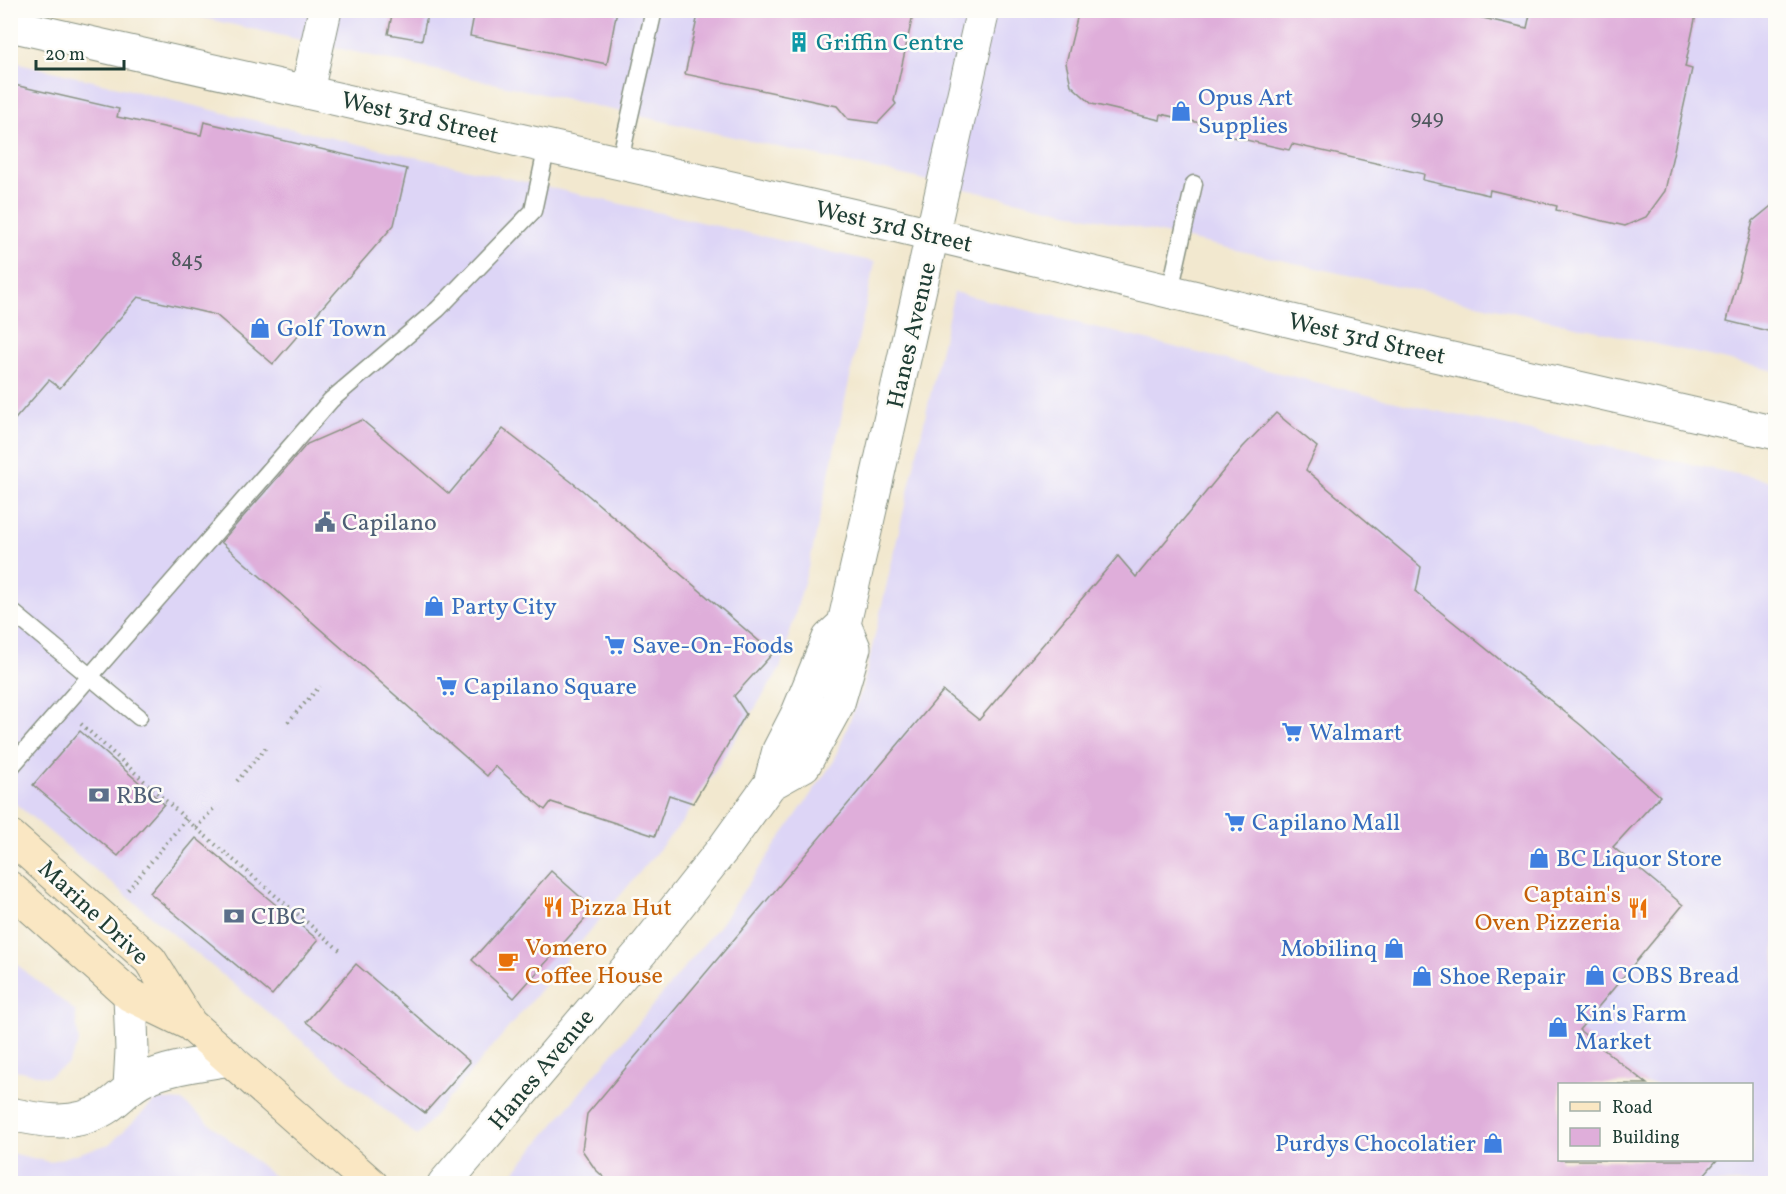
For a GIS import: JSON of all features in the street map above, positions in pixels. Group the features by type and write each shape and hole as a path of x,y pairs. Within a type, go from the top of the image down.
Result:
{"main road":[{"name":"Marine Drive","path":"10,836 150,960 190,1024"},
{"name":"Marine Drive","path":"10,888 130,995 190,1024 371,1184"}],"street":[{"path":"308,91 325,10"},
{"name":"Hanes Avenue","path":"444,1184 642,951 770,784 804,765 838,703 854,648 844,624 983,10"},
{"name":"West 3rd Street","path":"10,25 547,146 1776,433"},
{"path":"130,995 132,1050 130,1087"},
{"path":"10,1114 42,1121 75,1121 104,1108 130,1087 160,1073 230,1059"}],"lane":[{"path":"619,164 654,10"},
{"path":"10,768 331,400 438,309 533,211 547,146"},
{"path":"1170,291 1194,184"},
{"path":"10,610 139,717"}],"path":[{"path":"288,723 320,686"},
{"path":"81,724 196,828 343,953"},
{"path":"237,781 268,746"},
{"path":"196,828 215,807"},
{"path":"128,890 186,819"}],"shaded area":[{"path":"172,11 1775,11 1775,371 1709,356"},
{"path":"11,61 249,119 875,262 811,557 780,669 683,821 417,1136 11,800"},
{"name":"Capilano Mall","path":"954,292 1408,405 1775,482 1775,1183 504,1184 719,926 834,761 863,687"},
{"path":"10,959 75,1011 79,1042 68,1064 47,1077 11,1069"},
{"path":"157,1099 182,1101 282,1183 11,1183 11,1153 49,1162 110,1144"}],"building":[{"path":"393,10 428,10 422,40 388,34"},
{"path":"475,10 617,10 607,64 470,36"},
{"name":"Griffin Centre","path":"699,10 914,10 894,101 896,104 878,123 848,119 837,106 685,74"},
{"path":"1079,10 1448,10 1527,28 1531,10 1697,10 1685,67 1692,69 1665,191 1646,217 1625,226 1556,210 1557,206 1490,190 1489,195 1423,180 1424,174 1292,144 1289,150 1225,135 1226,129 1161,114 1160,120 1092,104 1071,85 1066,63"},
{"path":"10,84 119,109 117,117 201,135 204,122 407,169 394,225 273,364 216,315 138,297 60,388 49,380 10,425"},
{"path":"1776,202 1776,333 1727,321 1753,221"},
{"name":"Capilano Mall","path":"1276,413 1317,447 1306,470 1421,567 1416,592 1582,726 1660,796 1613,847 1683,905 1579,1030 1646,1083 1558,1083 1558,1161 1716,1161 1696,1184 611,1184 595,1169 582,1150 587,1114 943,691 979,720 1118,556 1136,577 1243,447"},
{"path":"362,420 449,494 503,429 582,490 773,653 734,696 746,714 693,803 669,795 655,836 551,802 545,810 495,766 487,776 221,542 307,444"},
{"name":"RBC","path":"80,731 164,804 118,856 33,785"},
{"name":"CIBC","path":"196,838 318,940 272,995 150,893"},
{"path":"551,871 594,909 514,998 472,960"},
{"path":"356,964 470,1062 425,1113 306,1022"}],"place":[{"name":"Griffin Centre","path":"799,42"},
{"name":"Opus Art Supplies","path":"1181,111"},
{"name":"Golf Town","path":"260,328"},
{"name":"Capilano","path":"325,522"},
{"name":"Party City","path":"434,606"},
{"name":"Save-On-Foods","path":"615,645"},
{"name":"Capilano Square","path":"447,686"},
{"name":"Walmart","path":"1292,732"},
{"name":"RBC","path":"99,795"},
{"name":"Capilano Mall","path":"1235,822"},
{"name":"BC Liquor Store","path":"1539,858"},
{"name":"Pizza Hut","path":"553,907"},
{"name":"Captain's Oven Pizzeria","path":"1638,908"},
{"name":"CIBC","path":"234,916"},
{"name":"Mobilinq","path":"1394,948"},
{"name":"Vomero Coffee House","path":"508,961"},
{"name":"COBS Bread","path":"1595,975"},
{"name":"Shoe Repair","path":"1422,976"},
{"name":"Kin's Farm Market","path":"1558,1027"},
{"name":"Purdys Chocolatier","path":"1493,1143"}]}
